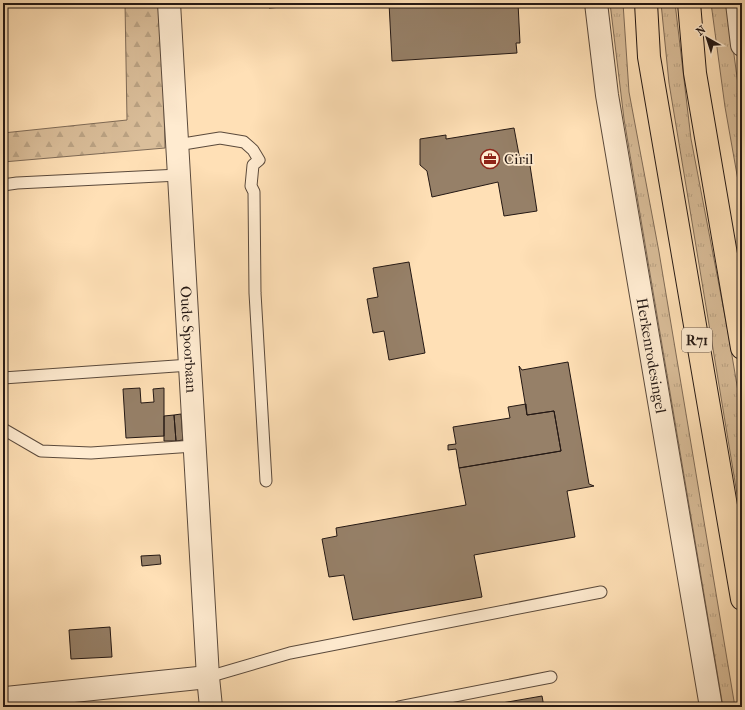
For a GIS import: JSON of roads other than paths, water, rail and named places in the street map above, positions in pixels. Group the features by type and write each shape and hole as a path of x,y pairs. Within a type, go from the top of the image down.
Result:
{"highway":[{"name":"R71","path":"646,3 649,57 742,599"},
{"path":"689,3 695,73 742,348"}],"street":[{"name":"Oude Spoorbaan","path":"169,3 194,446 211,707"},
{"name":"Herkenrodesingel","path":"596,3 607,95 711,707"},
{"path":"737,3 742,46"},
{"path":"3,697 6,698 208,677"}],"lane":[{"path":"177,145 220,138 244,142 253,150 259,160 253,165 251,186 254,192 256,293 266,481"},
{"path":"3,185 17,183 179,175"},
{"path":"3,378 190,365"},
{"path":"3,429 41,451 91,453 194,446"},
{"path":"208,677 290,653 601,592"},
{"path":"399,707 551,677"}],"place":[{"name":"Ciril","path":"490,159"}]}
